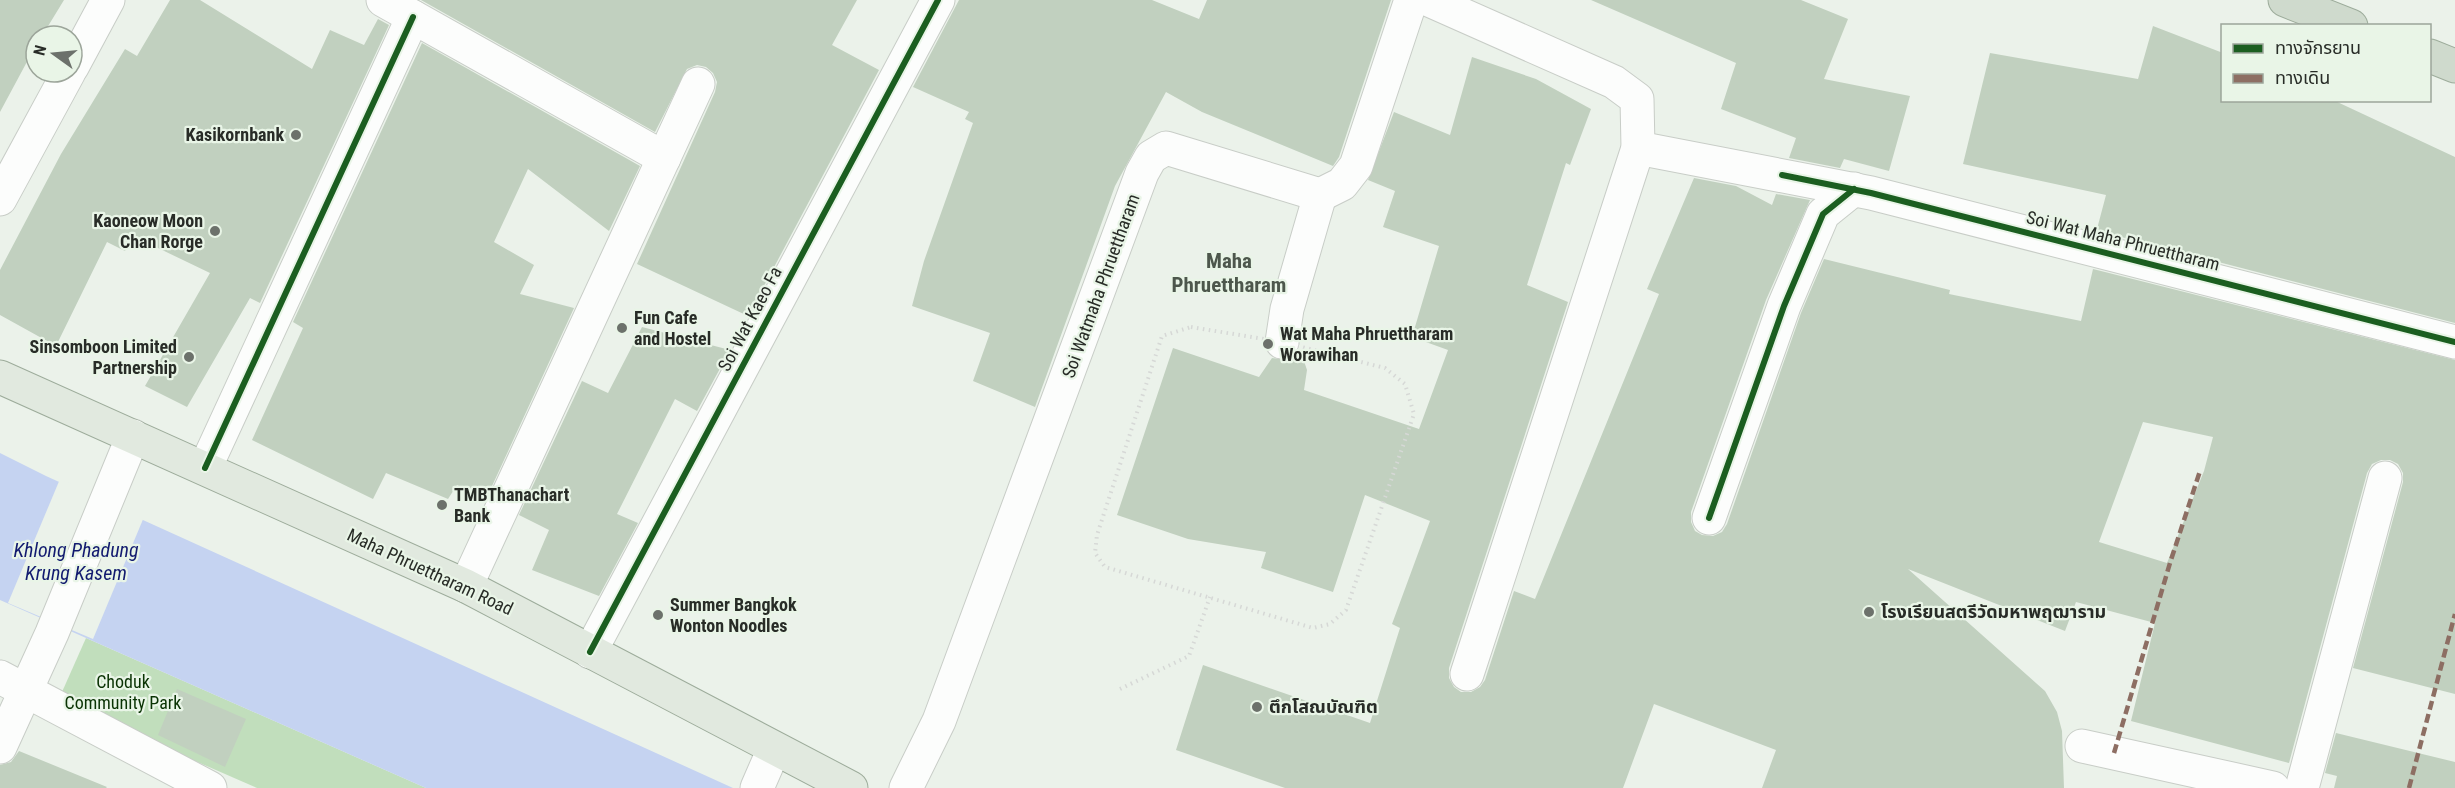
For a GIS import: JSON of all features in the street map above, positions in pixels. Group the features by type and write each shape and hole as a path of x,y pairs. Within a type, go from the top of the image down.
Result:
{"highway":[{"path":"2285,0 2345,24"},
{"path":"2431,56 2455,66"}],"main road":[{"name":"Maha Phruettharam Road","path":"0,376 466,586 851,788"}],"street":[{"path":"84,45 108,0"},
{"path":"383,0 664,158"},
{"name":"Soi Wat Kaeo Fa","path":"590,652 937,0"},
{"path":"1282,342 1287,309 1320,195 1341,184 1356,166 1411,0"},
{"path":"1429,0 1614,82 1637,99 1638,148 1467,674"},
{"path":"205,468 413,17"},
{"path":"0,199 62,84"},
{"path":"466,586 698,84"},
{"name":"Soi Watmaha Phruettharam","path":"906,788 939,721 1142,172 1151,157 1166,148 1320,195"},
{"name":"Soi Wat Maha Phruettharam","path":"1638,148 1854,189 2455,342"},
{"path":"1709,518 1784,306 1823,214 1854,189"},
{"path":"0,747 13,683 52,633 133,436"},
{"path":"2302,788 2385,478"},
{"path":"13,683 210,788"},
{"path":"2082,746 2253,786"},
{"path":"757,788 774,749"}],"path":[{"path":"1191,327 1282,342 1385,369 1405,384 1414,414 1346,610 1330,624 1313,628 1209,597 1105,567 1095,553 1097,535 1162,336 1191,327"},
{"path":"1120,689 1189,656 1209,597"}],"green space":[{"name":"Choduk Community Park","path":"86,638 426,788 257,788 58,701"}],"water":[{"name":"Khlong Phadung Krung Kasem","path":"0,453 733,788 426,788 0,600"}],"pier":[{"path":"60,479 144,517 93,639 8,603"}],"building":[{"path":"0,0 64,0 49,24 24,24 24,67 0,112"},
{"path":"170,0 200,0 312,69 330,30 364,45 378,19 389,25 260,303 250,298 187,407 145,386 210,273 133,236 125,251 107,242 56,346 0,315 0,270 61,154 125,49 137,56"},
{"path":"421,0 857,0 832,45 879,70 748,316 637,264 715,92 717,82 713,73 706,67 697,65 687,69 655,132"},
{"path":"959,0 1152,0 1199,19 1207,0 1391,0 1339,157 1333,166 1202,112 1166,92 1115,186 1035,407 973,381 990,333 912,306 924,261 973,123 965,119 969,112 913,87"},
{"path":"1591,0 1801,0 1848,19 1824,79 1910,96 1889,171 1844,159 1840,168 1789,158 1796,138 1721,109 1736,63"},
{"path":"2153,26 2221,52 2221,102 2337,102 2455,157 2455,323 2102,232 2097,229 2106,195 1963,164 1990,53 2138,79"},
{"path":"422,43 640,166 609,231 528,169 494,242 534,265 520,294 574,308 486,499 457,485 448,499 386,473 373,499 252,440 303,328 293,322"},
{"path":"1472,57 1536,79 1591,109 1570,165 1566,163 1527,285 1568,302 1449,668 1449,678 1454,687 1461,692 1471,692 1480,687 1485,680 1514,591 1535,599 1659,294 1647,289 1694,178 1736,186 1772,205 1776,194 1810,200 1766,300 1691,512 1691,522 1695,531 1702,535 1713,536 1722,532 1727,524 1801,313 1824,259 1950,290 1949,294 2081,321 2093,269 2455,360 2455,694 2353,668 2403,482 2403,473 2398,464 2390,460 2381,460 2372,464 2367,473 2289,763 2131,721 2155,623 2076,602 2065,631 1908,569 2045,691 2057,712 2062,731 2064,788 1762,788 1776,750 1654,704 1623,788 1285,788 1176,750 1203,665 1370,723 1400,628 1392,624 1430,521 1365,495 1333,592 1261,568 1266,552 1188,539 1117,515 1173,348 1259,377 1272,358 1288,360 1297,353 1303,358 1307,370 1304,390 1419,429 1448,350 1412,337 1439,246 1383,227 1395,191 1368,180 1394,112 1450,135","holes":["2143,422 2213,437 2204,471 2167,563 2099,542"]},
{"path":"642,327 730,350 697,411 675,399 617,514 638,523 599,596 532,570 549,530 519,515 582,381 608,393"},
{"path":"177,689 246,719 225,767 158,735"},
{"path":"2336,733 2455,762 2455,788 2334,788 2337,776 2325,773"},
{"path":"19,751 107,787 0,788 0,765 11,762"}],"marked path":[{"path":"2114,753 2170,563 2200,471"},
{"path":"2409,788 2455,614"}],"cycle path":[{"path":"590,652 938,0"},
{"path":"205,468 413,17"},
{"path":"1782,175 1871,193 2455,342"},
{"path":"1709,518 1784,306 1823,214 1854,189"}],"place":[{"name":"Kasikornbank","path":"296,135"},
{"name":"Kaoneow Moon Chan Rorge","path":"215,231"},
{"name":"Fun Cafe and Hostel","path":"622,328"},
{"name":"Wat Maha Phruettharam Worawihan","path":"1268,344"},
{"name":"Sinsomboon Limited Partnership","path":"189,357"},
{"name":"TMBThanachart Bank","path":"442,505"},
{"name":"โรงเรียนสตรีวัดมหาพฤฒาราม","path":"1869,612"},
{"name":"Summer Bangkok Wonton Noodles","path":"658,615"},
{"name":"ตึกโสณบัณฑิต","path":"1257,707"}],"district":[{"name":"Maha Phruettharam","path":"1229,273"}]}
